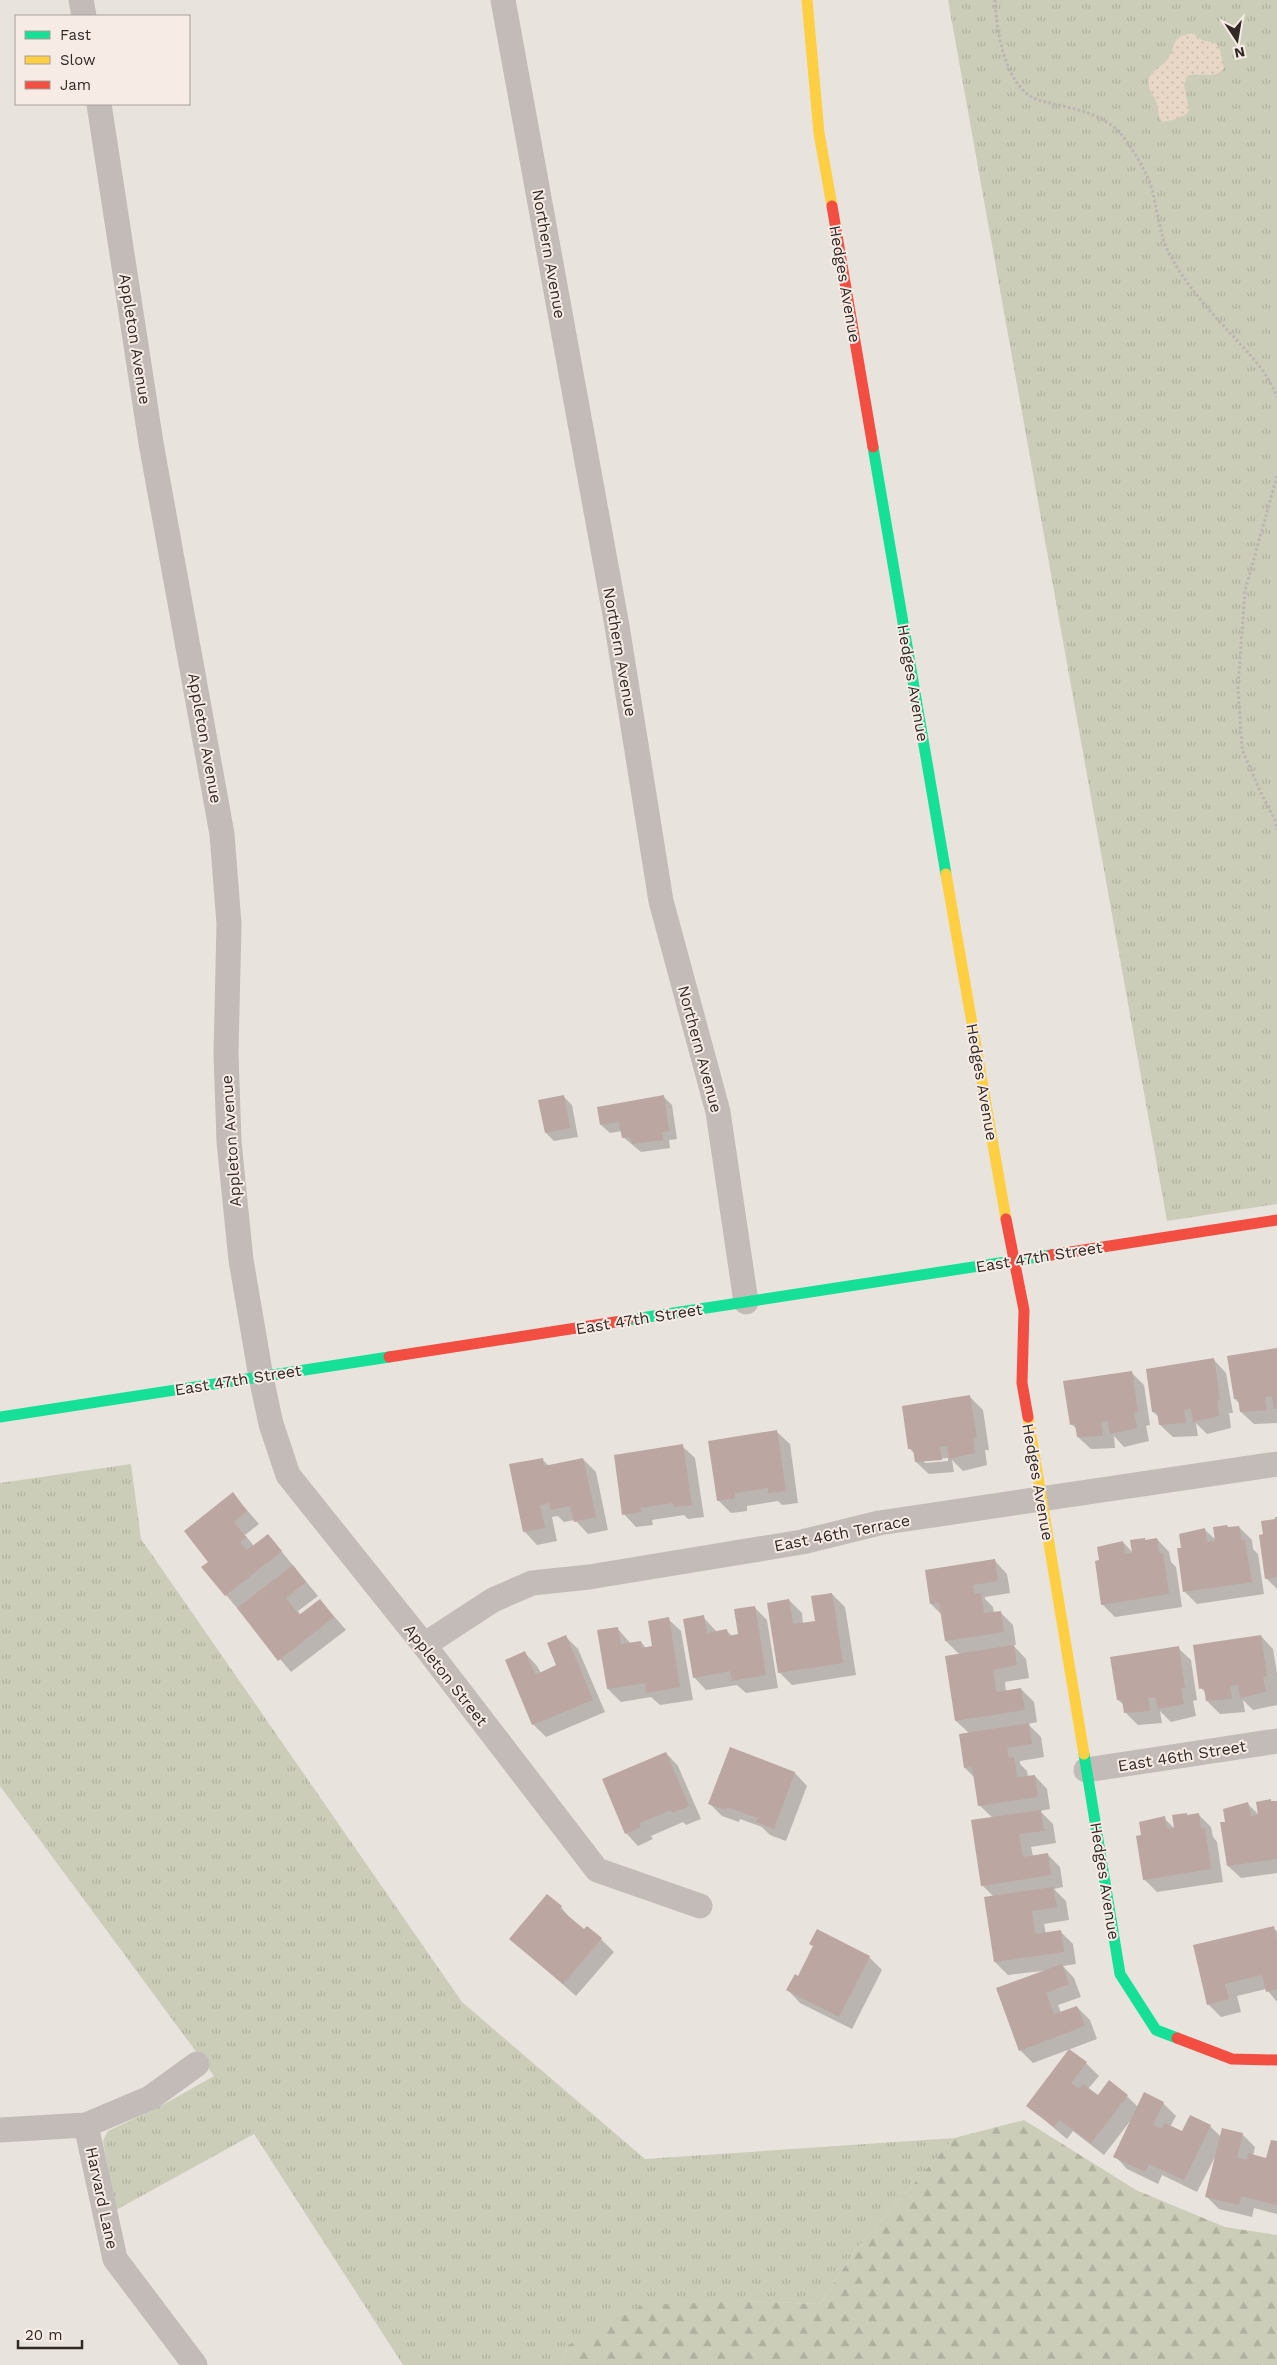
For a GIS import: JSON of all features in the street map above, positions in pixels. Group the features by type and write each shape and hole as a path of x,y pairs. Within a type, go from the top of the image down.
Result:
{"street":[{"path":"80,0 84,15"},
{"name":"Northern Avenue","path":"504,0 617,626 661,901 718,1112 746,1302"},
{"name":"Hedges Avenue","path":"807,0 818,133 1013,1261 1024,1310 1022,1383 1120,1974 1156,2030 1232,2059 1277,2060"},
{"name":"Appleton Avenue","path":"99,105 151,442 222,834 229,924 226,1054 229,1142 241,1260 261,1377"},
{"name":"East 47th Street","path":"0,1417 1277,1220"},
{"name":"Appleton Street","path":"261,1377 271,1424 288,1475 424,1646 597,1870 700,1906"},
{"name":"East 46th Terrace","path":"424,1646 493,1600 532,1583 590,1577 802,1542 879,1523 1277,1464"},
{"name":"East 46th Street","path":"1086,1770 1277,1741"},
{"path":"0,2130 86,2125 150,2098 197,2064"},
{"name":"Harvard Lane","path":"86,2125 115,2259 195,2365"}],"path":[{"path":"994,0 1004,54 1015,81 1022,91 1030,96 1083,110 1109,124 1121,134 1146,174 1162,238 1171,258 1196,294 1271,381 1277,398"},
{"path":"1277,476 1245,591 1238,686 1242,749 1260,793 1275,820 1277,830"}],"green space":[{"path":"948,0 1277,0 1277,1204 1167,1221"},
{"path":"131,1464 141,1539 462,2002 645,2159 954,2138 857,2248 820,2304 746,2301 568,2345 561,2365 403,2365 254,2134 116,2210 103,2141 108,2131 157,2108 214,2076 0,1786 0,1483"},
{"path":"1024,2120 1136,2190 1225,2227 1277,2235 1277,2365 561,2365 568,2345 643,2305 746,2301 820,2304 857,2248 954,2138"}],"sand":[{"path":"1193,33 1202,40 1215,43 1219,47 1224,68 1216,74 1187,76 1184,85 1189,110 1187,114 1162,122 1159,117 1156,101 1149,88 1149,78 1167,60 1177,40 1180,37"}],"building":[{"path":"564,1095 570,1128 545,1133 538,1100"},
{"path":"664,1095 669,1131 662,1132 663,1140 632,1144 630,1137 622,1138 619,1122 600,1125 597,1107"},
{"path":"1277,1348 1277,1409 1274,1409 1272,1396 1265,1397 1267,1410 1240,1412 1238,1399 1234,1399 1227,1356"},
{"path":"1214,1358 1220,1400 1217,1401 1219,1416 1193,1422 1191,1409 1184,1410 1186,1423 1159,1425 1157,1412 1152,1412 1146,1369"},
{"path":"1132,1371 1138,1412 1134,1413 1137,1428 1110,1434 1108,1421 1101,1422 1103,1436 1077,1437 1075,1424 1070,1425 1063,1381"},
{"path":"970,1395 977,1437 973,1438 975,1453 949,1459 947,1446 940,1447 942,1460 915,1462 913,1449 908,1449 902,1406"},
{"path":"777,1430 786,1491 768,1493 768,1488 735,1493 735,1498 717,1501 708,1441"},
{"path":"683,1444 692,1505 674,1507 673,1503 640,1508 641,1512 622,1515 614,1455"},
{"path":"543,1458 544,1466 583,1458 596,1517 574,1522 570,1506 551,1510 549,1503 540,1505 545,1528 523,1532 509,1464"},
{"path":"233,1492 247,1511 234,1522 246,1537 240,1542 247,1550 268,1534 282,1551 225,1596 201,1567 208,1562 184,1531"},
{"path":"1277,1517 1277,1577 1265,1579 1259,1535 1263,1534 1261,1521 1275,1519"},
{"path":"1227,1525 1228,1527 1239,1526 1242,1541 1245,1540 1252,1582 1183,1592 1177,1548 1181,1548 1179,1534 1205,1528 1207,1542 1215,1541 1213,1527"},
{"path":"1145,1538 1145,1540 1157,1538 1159,1553 1163,1553 1169,1594 1101,1605 1095,1561 1099,1560 1097,1547 1123,1541 1125,1554 1132,1553 1130,1540"},
{"path":"995,1559 998,1581 973,1585 974,1594 981,1593 984,1613 1001,1611 1004,1632 945,1641 939,1603 930,1604 925,1570"},
{"path":"293,1565 306,1582 286,1598 299,1615 320,1599 334,1617 278,1661 237,1608"},
{"path":"832,1593 843,1663 778,1673 767,1603 789,1599 793,1624 815,1621 811,1596"},
{"path":"755,1606 766,1675 732,1681 730,1671 693,1678 683,1619 704,1615 707,1633 727,1629 728,1636 738,1634 734,1609"},
{"path":"669,1617 680,1687 646,1693 645,1683 607,1689 597,1630 618,1627 621,1644 641,1641 642,1648 652,1646 648,1621"},
{"path":"566,1635 593,1700 532,1725 505,1660 525,1651 535,1675 556,1665 547,1643"},
{"path":"1261,1635 1267,1676 1263,1677 1266,1692 1240,1698 1238,1685 1230,1686 1232,1699 1206,1701 1204,1688 1199,1689 1193,1645"},
{"path":"1014,1645 1017,1665 993,1670 996,1692 1021,1688 1025,1710 955,1721 945,1656"},
{"path":"1179,1646 1185,1688 1181,1688 1184,1704 1158,1709 1155,1697 1148,1698 1150,1711 1124,1713 1122,1700 1117,1700 1110,1657"},
{"path":"1029,1723 1032,1744 1007,1748 1009,1758 1014,1757 1017,1777 1035,1775 1038,1797 978,1806 972,1767 964,1768 959,1734"},
{"path":"730,1747 795,1772 774,1829 756,1822 758,1818 727,1807 726,1810 708,1804"},
{"path":"666,1752 689,1806 672,1813 671,1810 639,1823 641,1827 625,1834 602,1779"},
{"path":"1271,1799 1271,1801 1277,1801 1277,1859 1227,1866 1220,1822 1225,1822 1223,1809 1248,1802 1251,1816 1258,1815 1256,1802"},
{"path":"1041,1810 1044,1831 1019,1834 1023,1857 1048,1853 1051,1875 981,1886 971,1820"},
{"path":"1187,1813 1187,1815 1199,1813 1201,1828 1205,1828 1211,1869 1143,1880 1136,1836 1141,1835 1139,1822 1165,1816 1167,1829 1174,1828 1172,1815"},
{"path":"1053,1887 1057,1907 1032,1911 1035,1934 1061,1930 1064,1952 994,1962 984,1897"},
{"path":"547,1894 562,1906 560,1909 584,1929 587,1926 602,1938 563,1984 509,1939"},
{"path":"1274,1926 1277,1940 1277,1989 1266,1992 1262,1975 1225,1984 1229,1999 1207,2005 1193,1945"},
{"path":"817,1929 870,1956 839,2017 786,1990 795,1974 798,1976 813,1946 809,1944"},
{"path":"1062,1964 1069,1984 1046,1993 1054,2014 1077,2006 1085,2026 1019,2051 996,1988"},
{"path":"1069,2049 1087,2062 1071,2083 1079,2089 1083,2084 1098,2095 1109,2080 1128,2095 1091,2143 1059,2120 1054,2127 1026,2106"},
{"path":"1144,2092 1164,2102 1153,2125 1162,2129 1165,2123 1182,2131 1190,2115 1211,2125 1184,2180 1149,2164 1145,2172 1113,2157"},
{"path":"1222,2128 1243,2133 1237,2158 1247,2160 1248,2153 1266,2158 1271,2140 1277,2141 1277,2205 1241,2196 1239,2205 1205,2197"}],"traffic: fast":[{"path":"873,447 946,874"},
{"path":"628,1320 1051,1255"},
{"path":"0,1417 389,1357"},
{"path":"1084,1754 1120,1974 1156,2030 1177,2038"}],"traffic: slow":[{"path":"807,0 819,133 832,206"},
{"path":"946,874 1006,1219"},
{"path":"1028,1417 1084,1754"}],"traffic: jam":[{"path":"832,206 873,447"},
{"path":"1006,1219 1024,1310 1022,1383 1028,1417"},
{"path":"1051,1255 1277,1220"},
{"path":"389,1357 628,1320"},
{"path":"1177,2038 1232,2059 1277,2060"}]}
